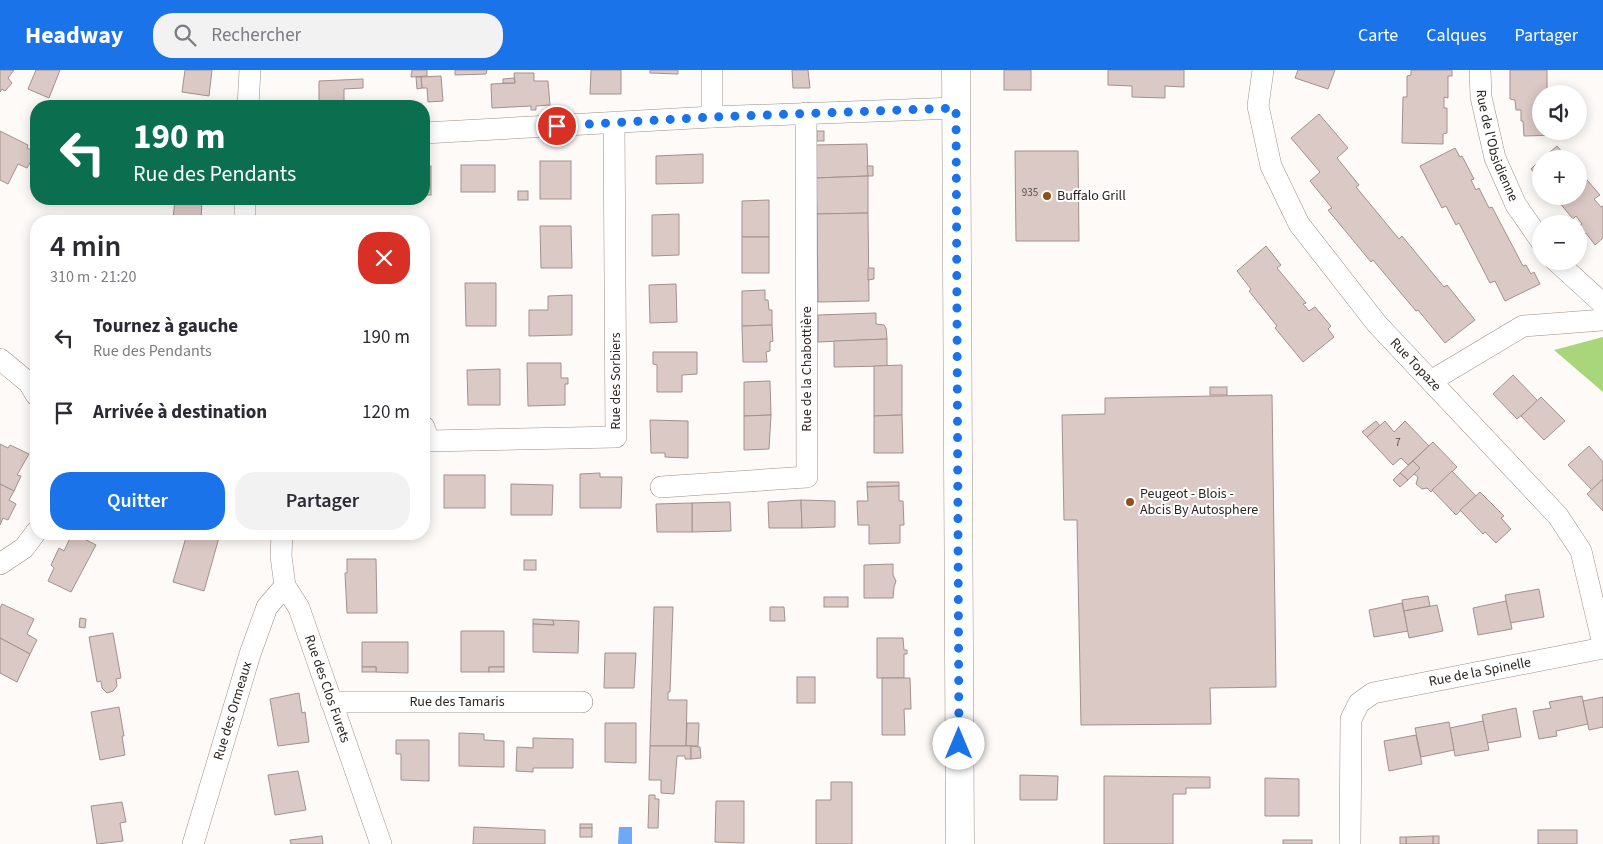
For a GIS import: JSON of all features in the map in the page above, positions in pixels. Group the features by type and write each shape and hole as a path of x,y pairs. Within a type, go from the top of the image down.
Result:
{"main road":[{"path":"956,70 960,844"}],"street":[{"path":"248,100 250,70"},
{"path":"712,70 712,117"},
{"name":"Rue Topaze","path":"1263,70 1258,106 1271,166 1299,224 1377,324 1558,516 1581,551 1603,646"},
{"name":"Rue de l'Obsidienne","path":"1480,70 1481,97 1495,158 1516,205 1532,228"},
{"path":"430,133 712,117 956,108"},
{"name":"Rue de la Chabottière","path":"661,487 807,477 806,113"},
{"name":"Rue des Sorbiers","path":"430,441 616,437 614,123"},
{"path":"1566,270 1603,304"},
{"path":"1432,381 1523,326 1603,320"},
{"path":"0,359 30,385"},
{"path":"0,564 24,548 30,540"},
{"name":"Rue des Clos Furets","path":"282,540 281,556 285,586 299,608 381,844"},
{"name":"Rue des Ormeaux","path":"193,844 250,654 267,608 285,586"},
{"name":"Rue de la Spinelle","path":"1350,844 1351,720 1359,703 1373,693 1603,646"},
{"name":"Rue des Tamaris","path":"331,702 582,702"}],"green space":[{"path":"1603,337 1603,392 1554,350"}],"water":[{"path":"619,827 632,827 632,844 618,844"}],"building":[{"path":"0,70 14,70 8,78 12,83 5,91 2,89 0,92"},
{"path":"36,70 60,70 49,98 28,89"},
{"path":"185,70 212,70 209,96 182,92"},
{"path":"412,70 427,70 427,76 411,77"},
{"path":"455,70 487,70 486,74 455,75"},
{"path":"591,70 621,70 621,94 590,94"},
{"path":"650,70 678,70 678,74 650,73"},
{"path":"792,70 808,70 810,88 793,88"},
{"path":"1004,70 1031,70 1031,90 1004,90"},
{"path":"1108,70 1184,70 1184,87 1165,86 1165,98 1132,97 1132,86 1108,85"},
{"path":"1298,70 1335,70 1328,89 1295,78"},
{"path":"1411,70 1452,70 1452,76 1448,76 1448,98 1444,97 1444,108 1447,108 1447,133 1443,134 1443,144 1402,143 1403,97 1407,97 1407,76 1411,75"},
{"path":"1510,70 1547,70 1547,85 1532,85 1532,136 1524,136 1521,110 1516,110 1515,100 1510,99"},
{"path":"514,73 534,73 534,81 548,81 550,105 536,106 536,110 531,110 531,106 492,108 491,84 515,83"},
{"path":"441,76 443,101 430,102 428,100 427,88 422,88 421,77"},
{"path":"416,77 421,77 422,88 417,89"},
{"path":"514,78 515,83 503,83 503,79"},
{"path":"363,79 363,88 344,89 344,100 319,100 319,81"},
{"path":"1319,114 1348,148 1337,158 1359,185 1356,187 1399,239 1402,236 1444,287 1447,285 1475,320 1445,343 1373,260 1371,262 1328,210 1332,208 1310,181 1320,172 1291,138"},
{"path":"0,131 28,145 30,163 27,168 18,164 8,184 0,180"},
{"path":"817,131 824,131 824,141 817,141"},
{"path":"867,144 868,176 816,178 815,145"},
{"path":"1557,146 1560,150 1552,150"},
{"path":"1455,148 1460,157 1462,156 1474,179 1471,180 1476,190 1479,188 1489,208 1492,207 1523,266 1526,265 1531,274 1534,272 1540,284 1505,301 1495,281 1490,283 1459,223 1456,225 1446,206 1442,208 1420,166"},
{"name":"Buffalo Grill","path":"1015,151 1078,151 1079,241 1016,241"},
{"path":"703,154 703,183 656,184 656,156"},
{"path":"540,161 571,161 571,199 540,199"},
{"path":"461,165 495,165 495,192 461,192"},
{"path":"430,166 431,166 430,195"},
{"path":"867,166 873,166 873,176 868,176"},
{"path":"868,176 868,213 817,214 816,178"},
{"path":"1587,180 1600,195 1594,199 1601,207 1603,206 1603,238 1595,245 1587,234 1587,215 1570,215 1561,205 1587,205"},
{"path":"518,191 528,191 528,200 518,200"},
{"path":"769,200 769,237 742,237 742,201"},
{"path":"174,205 202,205 201,215 173,215"},
{"path":"868,213 869,301 818,302 817,214"},
{"path":"679,214 679,255 652,256 652,215"},
{"path":"540,226 571,226 572,268 541,268"},
{"path":"742,237 769,237 769,273 742,273"},
{"path":"1266,246 1281,265 1277,268 1306,303 1303,304 1309,311 1315,307 1331,326 1328,329 1334,337 1303,362 1275,328 1277,326 1249,291 1251,289 1237,271"},
{"path":"868,268 874,268 874,279 868,280"},
{"path":"465,283 496,283 496,326 466,326"},
{"path":"676,284 677,322 650,323 649,285"},
{"path":"765,290 765,300 768,300 769,310 772,310 772,325 742,326 742,291"},
{"path":"572,295 572,335 529,336 529,310 548,310 548,296"},
{"path":"876,313 876,324 884,325 887,339 818,342 818,315"},
{"path":"772,325 773,341 770,342 770,351 766,352 767,362 743,362 742,326"},
{"path":"887,339 887,366 834,367 834,341"},
{"path":"653,352 697,352 697,374 682,375 682,392 657,392 657,365 653,364"},
{"path":"527,363 561,363 561,378 568,378 568,384 565,384 565,405 528,406"},
{"path":"902,365 902,415 874,416 874,366"},
{"path":"500,369 500,405 468,405 467,370"},
{"path":"1513,375 1538,401 1517,419 1493,394"},
{"path":"770,381 771,415 744,416 744,382"},
{"path":"1210,387 1227,387 1227,395 1210,395"},
{"path":"1272,395 1276,687 1210,688 1211,724 1081,725 1077,520 1064,520 1062,415 1105,414 1105,398"},
{"path":"1541,397 1565,421 1544,440 1521,416"},
{"path":"771,415 769,449 744,450 744,416"},
{"path":"902,415 903,453 874,453 874,416"},
{"path":"650,420 688,421 688,458 665,457 665,453 651,453"},
{"path":"1376,421 1380,426 1367,437 1362,432"},
{"path":"1385,421 1394,432 1405,421 1429,446 1408,465 1401,458 1393,465 1367,437"},
{"path":"1433,442 1457,467 1431,492 1427,488 1422,489 1416,484 1418,477 1414,474 1420,468 1413,461"},
{"path":"0,444 8,448 10,445 29,454 17,475 21,476 14,491 0,484"},
{"path":"1589,446 1603,462 1603,479 1592,490 1568,465"},
{"path":"1413,461 1420,468 1408,480 1400,473"},
{"path":"1452,471 1476,496 1456,515 1432,490"},
{"path":"600,473 600,477 622,477 621,508 580,508 580,474"},
{"path":"1400,473 1408,480 1400,487 1393,480"},
{"path":"444,475 485,475 485,508 444,508"},
{"path":"1603,479 1603,511 1587,494"},
{"path":"867,482 899,482 899,486 867,487"},
{"path":"0,484 14,491 9,500 16,504 8,520 3,518 0,525"},
{"path":"511,484 553,485 552,515 511,515"},
{"path":"899,486 899,501 903,501 904,525 900,525 900,543 869,544 869,525 858,525 857,501 868,501 867,487"},
{"path":"1480,492 1504,516 1501,518 1511,529 1496,543 1485,532 1483,534 1460,510"},
{"path":"801,500 802,528 769,528 768,502"},
{"path":"801,500 835,501 835,527 802,528"},
{"path":"730,502 731,531 692,532 692,503"},
{"path":"692,503 692,532 657,532 656,504"},
{"path":"69,540 86,540 96,545 71,592 48,581 54,568 51,565 59,548 64,551"},
{"path":"185,540 218,540 204,591 173,582"},
{"path":"347,559 376,559 377,613 347,613 345,573 347,573"},
{"path":"524,560 536,560 536,570 524,570"},
{"path":"893,564 893,575 896,581 893,598 864,598 864,565"},
{"path":"1539,589 1544,617 1510,623 1505,595"},
{"path":"1428,596 1430,606 1404,611 1402,600"},
{"path":"824,597 848,597 848,607 824,607"},
{"path":"1506,601 1512,629 1478,635 1473,608"},
{"path":"1402,603 1408,631 1374,637 1369,610"},
{"path":"2,604 34,619 27,634 37,640 30,654 0,638 0,608"},
{"path":"1437,605 1443,631 1409,638 1404,611"},
{"path":"654,607 673,607 670,692 668,692 668,700 687,700 686,746 650,746"},
{"path":"770,607 784,607 785,621 770,621"},
{"path":"80,618 86,619 85,628 79,627"},
{"path":"533,619 553,620 554,625 533,624"},
{"path":"553,620 579,621 578,653 533,652 533,624 554,625"},
{"path":"461,631 504,631 504,667 489,667 489,672 461,672"},
{"path":"113,633 121,678 116,679 117,686 113,691 107,693 102,688 101,681 97,682 89,637"},
{"path":"0,638 30,654 17,682 0,673"},
{"path":"877,638 903,638 904,650 907,650 907,654 904,654 904,678 877,678"},
{"path":"362,642 408,642 408,673 376,672 376,667 362,667"},
{"path":"605,653 636,653 634,688 604,688"},
{"path":"362,667 376,667 376,672 362,672"},
{"path":"489,667 504,667 504,672 489,672"},
{"path":"797,677 815,677 815,703 797,703"},
{"path":"882,678 910,678 911,709 904,709 905,735 882,735"},
{"path":"299,693 302,713 305,712 309,742 278,746 270,699"},
{"path":"1582,696 1588,724 1556,731 1557,736 1539,739 1533,711 1551,708 1549,702"},
{"path":"1603,697 1603,727 1589,730 1583,701"},
{"path":"119,707 125,755 100,760 91,712"},
{"path":"1516,708 1521,737 1487,743 1482,715"},
{"path":"1483,721 1489,750 1455,756 1450,728"},
{"path":"1449,722 1454,750 1421,757 1415,728"},
{"path":"605,723 636,723 636,763 605,762"},
{"path":"687,723 699,723 698,746 686,746"},
{"path":"459,733 484,734 484,740 504,741 504,767 459,766"},
{"path":"1416,735 1422,764 1389,771 1384,741"},
{"path":"533,738 573,739 573,768 533,768 533,772 516,771 517,747 533,748"},
{"path":"396,740 429,740 429,781 401,780 401,754 396,754"},
{"path":"650,746 691,746 691,759 685,759 685,756 677,756 674,794 661,793 661,780 649,780"},
{"path":"691,746 700,747 701,758 691,759"},
{"path":"298,771 306,810 275,815 268,775"},
{"path":"1020,775 1058,776 1057,800 1020,800"},
{"path":"1104,776 1210,777 1210,788 1186,788 1186,794 1173,794 1173,844 1104,844"},
{"path":"1265,778 1299,779 1299,816 1265,816"},
{"path":"831,782 852,782 852,844 816,844 816,800 831,800"},
{"path":"649,795 655,795 655,799 659,799 658,828 648,828"},
{"path":"716,801 744,801 744,843 715,842"},
{"path":"122,802 126,822 120,823 123,841 97,844 91,806"},
{"path":"580,824 592,824 592,828 580,828"},
{"path":"474,827 545,830 545,844 473,844"},
{"path":"580,828 592,828 592,837 580,837"},
{"path":"1538,830 1577,830 1577,844 1538,844"},
{"path":"322,836 323,844 291,844 290,840"},
{"path":"1433,836 1439,836 1439,844 1433,844"},
{"path":"1433,836 1433,844 1406,844 1406,837"},
{"path":"1400,837 1406,837 1406,844 1400,844"},
{"path":"1283,840 1312,840 1312,844 1283,844"}],"place":[{"name":"Buffalo Grill","path":"1047,196"},
{"name":"Peugeot - Blois - Abcis By Autosphere","path":"1130,502"}],"route":[{"path":"557,126 712,117 956,108 959,744"}]}
